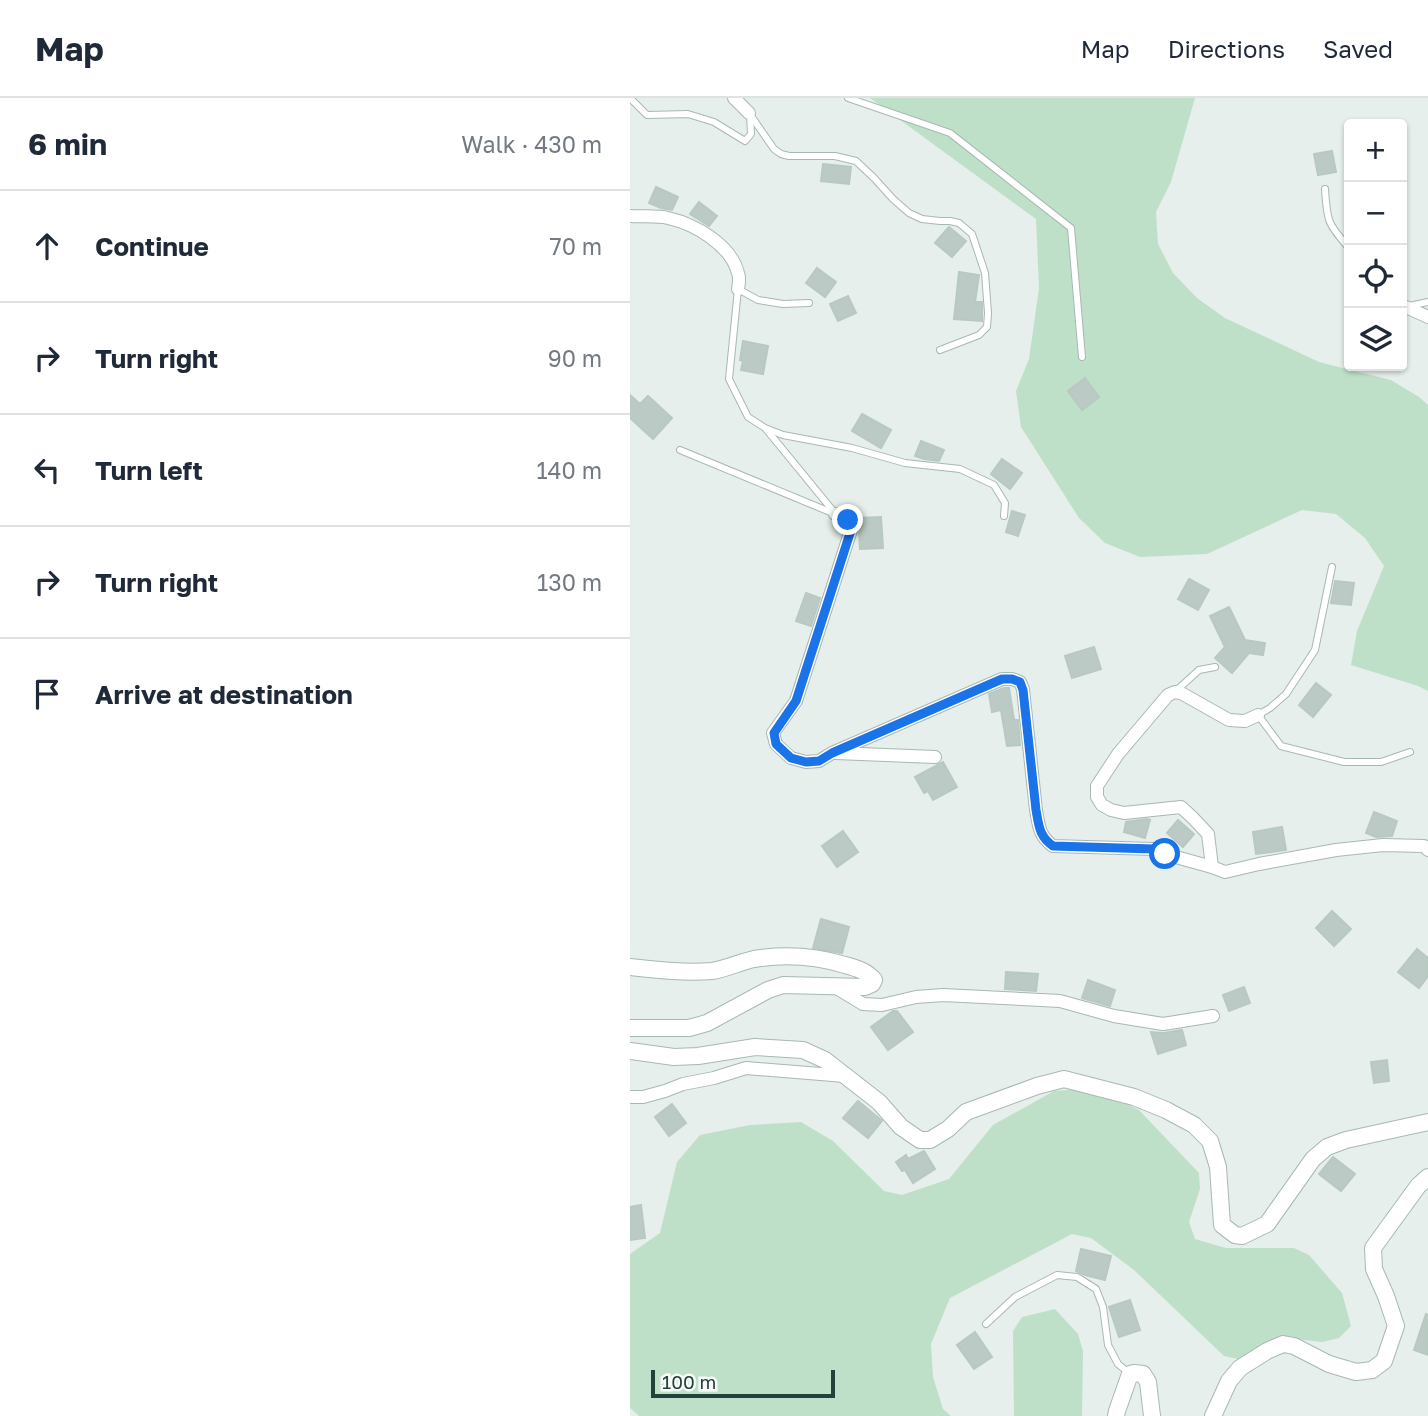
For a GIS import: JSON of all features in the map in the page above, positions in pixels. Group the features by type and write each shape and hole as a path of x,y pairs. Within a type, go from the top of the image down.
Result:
{"street":[{"path":"734,98 749,113"},
{"path":"630,216 668,218 703,231 721,245 733,261 739,275 738,289"},
{"path":"1407,306 1428,317"},
{"path":"835,514 848,520 852,527 796,701 774,733 776,744 791,758 806,762 819,761 1002,679 1012,679 1020,682 1023,690 1040,829 1044,839 1053,846 1154,849 1225,872 1336,850 1383,845 1427,848"},
{"path":"1212,867 1208,834 1181,807 1124,813 1111,810 1102,805 1097,797 1097,786 1118,754 1168,695 1181,693 1229,720 1245,721 1258,715"},
{"path":"832,753 935,757"},
{"path":"630,967 681,973 716,970 751,960 779,956 822,958 856,968 874,980 865,987 783,985 768,990 707,1023 689,1028 630,1028"},
{"path":"835,987 863,1004 882,1005 916,997 943,995 1060,1001 1114,1016 1163,1024 1213,1016"},
{"path":"630,1051 674,1057 755,1047 803,1050 825,1060 878,1102 901,1127 920,1140 930,1140 948,1129 966,1112 1064,1079 1134,1097 1194,1125 1210,1140 1218,1167 1222,1225 1235,1235 1242,1236 1267,1224 1313,1158 1327,1147 1346,1140 1428,1122"},
{"path":"630,1097 643,1097 695,1080 746,1069 845,1076"},
{"path":"1213,1416 1229,1381 1240,1367 1283,1344 1294,1346 1329,1364 1356,1372 1372,1370 1384,1361 1396,1326 1374,1269 1373,1248 1418,1186 1428,1177"},
{"path":"1116,1416 1130,1374 1135,1373 1143,1374 1148,1382 1152,1416"}],"lane":[{"path":"630,98 647,115 688,114 714,122 745,141 751,134 749,113"},
{"path":"848,98 950,133 1071,228 1082,357"},
{"path":"749,113 780,154 835,156 856,162 909,213 922,219 959,223 972,234 985,273 988,313 986,327 979,335 940,350"},
{"path":"1325,190 1326,217 1346,245"},
{"path":"809,303 783,304 758,300 738,289 729,379 748,417 783,435 852,448 905,463 960,469 994,485 1005,503 1004,516"},
{"path":"1407,305 1428,302"},
{"path":"765,428 835,514"},
{"path":"680,450 835,514"},
{"path":"1332,567 1315,650 1286,694 1258,715 1281,746 1344,762 1381,762 1410,752"},
{"path":"1175,692 1199,670 1215,667"},
{"path":"986,1324 1015,1297 1057,1275 1077,1277 1096,1289 1103,1307 1108,1345 1118,1364 1130,1374"}],"green space":[{"path":"870,98 1195,98 1171,182 1156,212 1158,244 1173,273 1197,298 1225,318 1319,362 1344,368 1344,371 1391,380 1428,405 1428,691 1351,665 1357,631 1384,566 1365,538 1336,514 1302,510 1207,554 1140,557 1105,543 1079,518 1021,427 1016,391 1029,359 1039,288 1036,219"},
{"path":"1095,1088 1139,1110 1199,1173 1200,1189 1189,1222 1195,1239 1226,1248 1294,1248 1309,1255 1342,1293 1351,1326 1339,1338 1322,1342 1288,1338 1242,1360 1224,1356 1134,1270 1091,1238 1072,1234 950,1298 931,1344 933,1377 943,1409 951,1416 639,1416 630,1408 630,1254 660,1233 677,1162 700,1135 750,1125 801,1122 833,1141 884,1191 902,1195 949,1179 993,1125 1054,1091"},
{"path":"1055,1309 1078,1334 1083,1351 1082,1416 1014,1416 1013,1331 1022,1317"}],"building":[{"path":"1332,151 1336,172 1318,175 1314,154"},
{"path":"823,164 851,167 849,184 821,181"},
{"path":"656,187 678,197 672,210 649,203"},
{"path":"699,202 717,216 709,226 690,214"},
{"path":"949,227 966,241 952,257 935,243"},
{"path":"817,268 836,282 825,297 806,283"},
{"path":"959,272 979,275 975,302 982,302 982,321 954,319"},
{"path":"848,296 856,313 838,321 830,304"},
{"path":"743,341 768,346 763,374 741,370"},
{"path":"1085,378 1099,397 1082,410 1068,391"},
{"path":"630,395 640,404 648,396 672,418 653,439 630,418"},
{"path":"862,414 891,430 881,448 852,431"},
{"path":"921,441 944,450 939,461 915,456"},
{"path":"1002,459 1022,473 1010,489 991,474"},
{"path":"1012,511 1025,515 1018,536 1006,532"},
{"path":"881,517 883,548 860,549 861,527 858,518"},
{"path":"1189,579 1209,590 1198,610 1178,599"},
{"path":"1335,581 1354,583 1351,605 1331,603"},
{"path":"806,593 820,598 811,626 796,621"},
{"path":"1229,607 1245,640 1265,643 1263,655 1249,653 1232,673 1215,658 1225,647 1210,616"},
{"path":"1094,647 1101,669 1072,678 1065,656"},
{"path":"1316,683 1331,695 1313,717 1299,705"},
{"path":"1009,688 1014,720 1018,720 1020,745 1007,746 1001,710 992,712 989,694"},
{"path":"943,762 957,787 933,800 928,791 924,793 915,777"},
{"path":"1374,812 1397,821 1392,836 1376,837 1366,833"},
{"path":"1150,820 1145,838 1124,832 1126,822"},
{"path":"1178,820 1194,834 1183,847 1167,833"},
{"path":"1282,827 1286,850 1256,854 1253,832"},
{"path":"843,831 858,852 837,867 822,846"},
{"path":"1332,911 1351,929 1334,946 1316,928"},
{"path":"821,919 849,927 842,953 813,948"},
{"path":"1417,949 1428,958 1428,976 1419,988 1398,972"},
{"path":"1006,972 1038,974 1036,991 1005,989"},
{"path":"1088,980 1115,990 1110,1006 1082,998"},
{"path":"1244,987 1250,1003 1229,1011 1223,995"},
{"path":"897,1011 913,1032 888,1050 871,1027"},
{"path":"1182,1030 1186,1045 1158,1054 1151,1032"},
{"path":"1387,1060 1389,1081 1374,1083 1371,1062"},
{"path":"858,1101 882,1121 868,1138 843,1118"},
{"path":"672,1104 686,1123 669,1136 655,1117"},
{"path":"924,1151 935,1169 913,1183 896,1162 906,1155 908,1159"},
{"path":"1333,1157 1355,1174 1341,1191 1319,1174"},
{"path":"641,1205 645,1238 630,1240 630,1207"},
{"path":"1081,1249 1111,1256 1105,1280 1076,1271"},
{"path":"1130,1300 1140,1330 1119,1337 1109,1307"},
{"path":"1426,1314 1428,1315 1428,1355 1414,1350"},
{"path":"975,1332 992,1357 974,1369 957,1345"}],"route":[{"path":"848,520 852,527 796,701 774,733 776,744 791,758 806,762 819,761 1002,679 1012,679 1020,682 1023,690 1036,810 1044,839 1053,846 1154,849 1165,854"}]}
